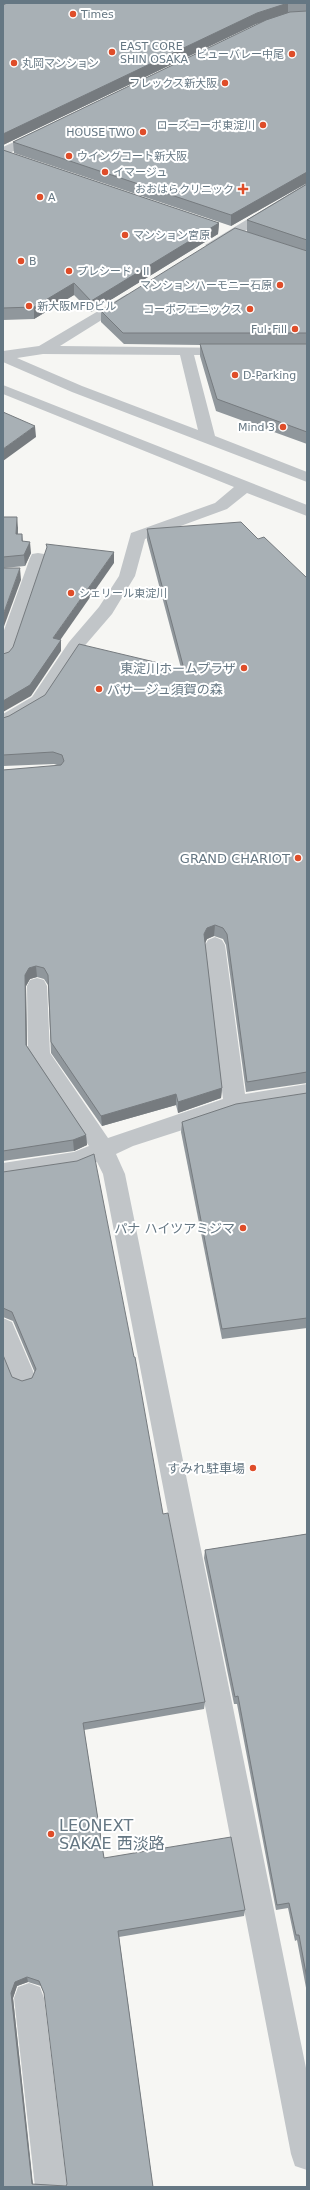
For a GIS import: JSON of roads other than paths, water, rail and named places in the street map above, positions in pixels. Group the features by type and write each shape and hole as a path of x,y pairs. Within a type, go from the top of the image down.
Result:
{"street":[{"path":"3,152 48,130"},
{"path":"3,155 17,160"},
{"path":"198,254 307,187"},
{"path":"214,226 246,238"},
{"path":"43,350 137,291"},
{"path":"3,356 43,350 246,351"},
{"path":"186,351 208,439"},
{"path":"3,356 76,389 307,477"},
{"path":"3,389 307,511"},
{"path":"3,722 38,702 75,646 106,610 127,576 137,536 221,506 244,486"},
{"path":"3,658 30,568"},
{"path":"215,944 235,1104"},
{"path":"37,986 39,1055 95,1135 116,1182 307,2154"},
{"path":"3,1172 77,1161 125,1140 235,1104 307,1093"},
{"path":"3,1329 24,1378"},
{"path":"29,1998 51,2187"}],"place":[{"name":"Times","path":"73,14"},
{"name":"EAST CORE SHIN OSAKA","path":"112,52"},
{"name":"ビューバレー中尾","path":"292,54"},
{"name":"丸岡マンション","path":"14,63"},
{"name":"フレックス新大阪","path":"225,83"},
{"name":"ローズコーポ東淀川","path":"263,125"},
{"name":"HOUSE TWO","path":"143,132"},
{"name":"ウイングコート新大阪","path":"69,156"},
{"name":"イマージュ","path":"105,172"},
{"name":"おおはらクリニック","path":"243,189"},
{"name":"A","path":"40,197"},
{"name":"マンション宮原","path":"125,235"},
{"name":"B","path":"21,261"},
{"name":"プレシード・II","path":"69,271"},
{"name":"マンションハーモニー石原","path":"280,285"},
{"name":"新大阪MFDビル","path":"29,306"},
{"name":"コーポフエニックス","path":"250,309"},
{"name":"Ful･Fill","path":"295,329"},
{"name":"D-Parking","path":"235,375"},
{"name":"Mind 3","path":"283,427"},
{"name":"シェリール東淀川","path":"71,593"},
{"name":"東淀川ホームプラザ","path":"244,668"},
{"name":"パサージュ須賀の森","path":"99,689"},
{"name":"GRAND CHARIOT","path":"298,858"},
{"name":"パナ ハイツアミジマ","path":"243,1228"},
{"name":"すみれ駐車場","path":"253,1468"},
{"name":"LEONEXT SAKAE 西淡路","path":"51,1834"}]}
